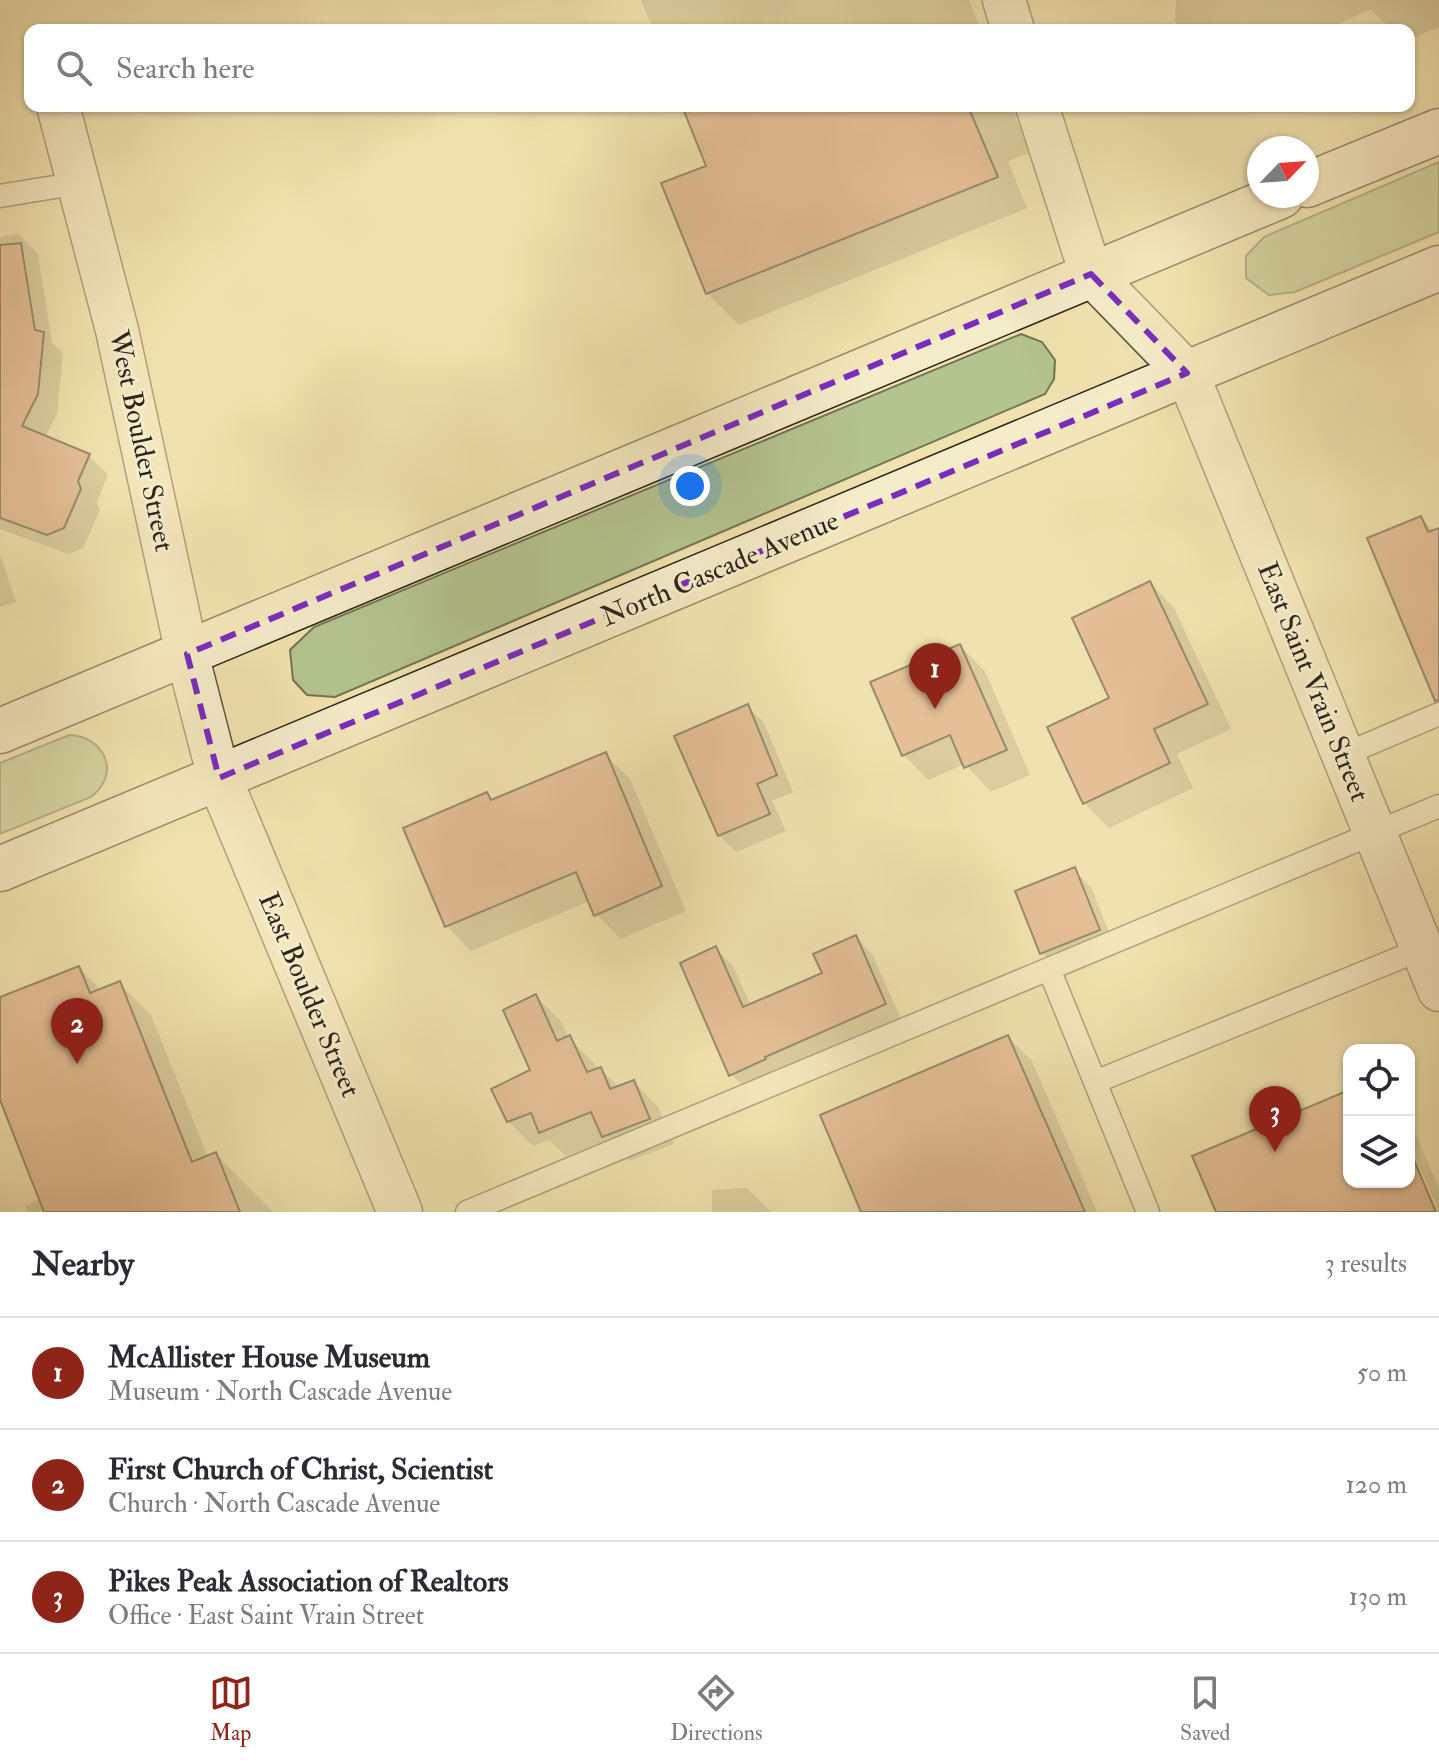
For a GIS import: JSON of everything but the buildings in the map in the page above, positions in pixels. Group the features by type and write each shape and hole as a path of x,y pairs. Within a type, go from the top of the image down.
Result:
{"main road":[{"path":"1319,180 1439,131"},
{"path":"0,731 1252,208"},
{"name":"North Cascade Avenue","path":"0,869 1439,268"},
{"name":"East Boulder Street","path":"219,778 400,1212"}],"street":[{"path":"1004,0 1011,24"},
{"name":"West Boulder Street","path":"60,112 117,330 187,654 219,778"},
{"path":"1039,112 1091,274 1187,373"},
{"name":"East Saint Vrain Street","path":"1187,373 1439,990"}],"lane":[{"path":"0,196 79,183"},
{"path":"1343,755 1439,714"},
{"path":"467,1212 1439,806"},
{"path":"1095,1082 1422,949"},
{"path":"1049,969 1148,1212"}],"highlighted area":[{"path":"1091,274 1187,373 219,778 187,654"}],"green space":[{"path":"1439,162 1439,232 1295,292 1269,295 1246,278 1246,256 1264,237"},
{"path":"1021,334 1042,342 1055,360 1054,379 1045,394 335,697 307,695 293,680 290,650 314,627"},
{"path":"69,735 88,740 102,752 107,769 100,788 91,797 0,834 0,763"}],"place":[{"name":"McAllister House Museum","path":"935,709"},
{"name":"First Church of Christ, Scientist","path":"77,1064"},
{"name":"Pikes Peak Association of Realtors","path":"1275,1152"}]}
